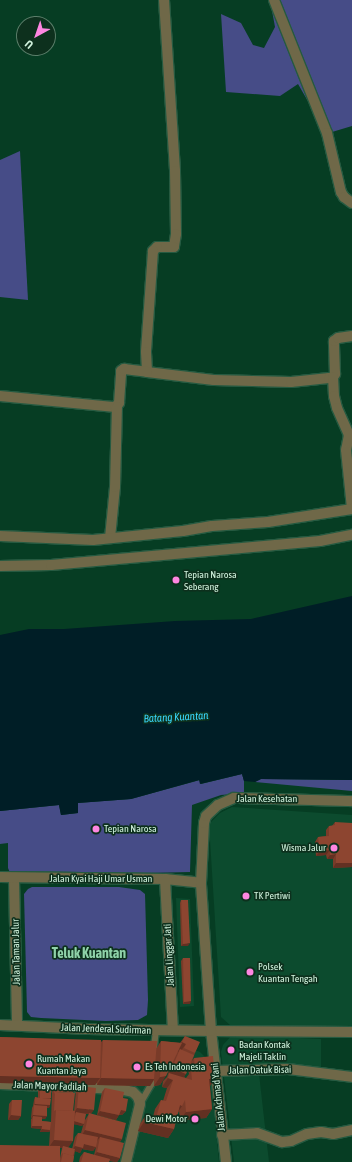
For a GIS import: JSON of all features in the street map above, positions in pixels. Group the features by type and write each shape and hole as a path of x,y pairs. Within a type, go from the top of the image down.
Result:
{"street":[{"path":"147,372 146,352 153,251 157,247 174,248 176,234 175,171 164,0"},
{"path":"274,0 327,133 341,192 344,198 352,203"},
{"path":"0,536 94,540 183,531 212,526 268,522 352,509 346,450 349,435 337,408 334,396 333,377 335,369 334,341 338,338 352,336"},
{"path":"110,538 115,487 117,407 119,403 121,371 124,369 214,380 291,382 333,377"},
{"path":"0,396 117,407"},
{"path":"0,566 51,565 114,560 320,541 352,535"},
{"name":"Jalan Kesehatan","path":"201,883 204,823 206,816 218,805 234,798 352,800"},
{"name":"Jalan Kyai Haji Umar Usman","path":"0,878 165,879 201,883"},
{"name":"Jalan Taman Jalur","path":"14,879 17,1025"},
{"name":"Jalan Linggar Jati","path":"165,879 173,1030"},
{"path":"201,883 211,1031"},
{"name":"Jalan Jenderal Sudirman","path":"0,1025 88,1029 352,1032"},
{"name":"Jalan Achmad Yani","path":"211,1031 226,1162"},
{"name":"Jalan Datuk Bisai","path":"216,1071 288,1069 352,1076"},
{"name":"Jalan Mayor Fadilah","path":"0,1084 72,1090 119,1089 133,1092 138,1097 140,1104"},
{"path":"126,1162 140,1104"},
{"path":"222,1135 256,1133 282,1142 291,1141 307,1134 320,1132 333,1134 345,1130 352,1130"}],"lane":[{"path":"154,1055 156,1030"},
{"path":"140,1104 151,1085 152,1070"}],"shaded area":[{"path":"270,0 352,0 352,126 332,132 313,110 298,84 280,96 226,92 221,14 241,23 253,45 264,48 275,27"},
{"path":"20,151 28,300 0,297 0,160"},
{"name":"Tepian Narosa","path":"242,774 244,781 244,793 221,795 192,805 190,872 100,874 10,873 8,868 8,843 0,844 0,811 59,805 61,815 78,813 77,803 131,799 200,780 201,784"},
{"path":"261,779 352,780 352,791 255,782"},
{"path":"232,807 352,815 352,1029 230,1025 221,1017 209,824 220,813"},
{"path":"32,887 119,887 140,890 145,894 148,1000 147,1015 138,1020 106,1021 31,1017 27,1012 24,894"},
{"path":"176,898 190,899 194,1006 180,1007"},
{"path":"232,1035 321,1039 321,1069 258,1065 269,1162 234,1162 221,1052 223,1045"},
{"path":"0,1040 148,1044 177,1043 200,1052 206,1058 210,1069 219,1162 0,1162"}],"water":[{"name":"Batang Kuantan","path":"352,596 352,780 261,779 255,782 244,781 242,774 200,784 199,780 131,799 78,803 78,813 61,815 59,805 0,811 0,635 29,629 64,629 175,621 251,619"}],"building":[{"name":"Wisma Jalur","path":"335,822 352,823 352,863 336,863 336,854 330,855 330,850 320,851 318,837 329,836 329,826 335,825"},
{"path":"181,900 188,900 190,943 183,944"},
{"path":"183,958 190,958 191,1001 184,1002"},
{"path":"185,1036 200,1042 195,1053 184,1048 186,1044 182,1042"},
{"path":"0,1037 101,1040 100,1078 0,1076"},
{"path":"103,1040 157,1041 154,1079 101,1078"},
{"path":"161,1041 182,1043 166,1076 160,1077"},
{"path":"180,1049 194,1055 186,1074 172,1068"},
{"path":"213,1056 215,1079 209,1079 212,1109 186,1112 185,1100 182,1106 180,1105 174,1129 144,1122 146,1115 156,1118 161,1100 166,1101 173,1080 168,1078 169,1073 192,1080 191,1070 195,1068 194,1058"},
{"path":"79,1086 96,1088 94,1110 77,1108"},
{"path":"40,1087 51,1087 51,1098 42,1098 51,1099 50,1105 35,1104 35,1097 40,1098"},
{"path":"54,1088 73,1089 73,1093 55,1092 54,1094"},
{"path":"105,1088 124,1092 123,1098 128,1099 126,1111 121,1110 119,1115 100,1111"},
{"path":"55,1092 75,1093 73,1111 54,1111"},
{"path":"12,1100 22,1100 21,1116 11,1115"},
{"path":"34,1105 47,1106 47,1116 33,1115"},
{"path":"56,1110 75,1111 73,1141 54,1140"},
{"path":"76,1112 86,1114 84,1124 74,1121"},
{"path":"89,1113 126,1123 122,1139 85,1130"},
{"path":"33,1116 42,1117 42,1121 51,1122 50,1130 42,1129 42,1126 32,1126"},
{"path":"78,1133 98,1137 96,1147 84,1144 83,1148 75,1146"},
{"path":"100,1137 124,1143 120,1158 97,1152"},
{"path":"0,1145 60,1146 60,1162 0,1162"},
{"path":"63,1146 75,1149 73,1156 63,1153 61,1155"},
{"path":"84,1152 110,1159 109,1162 81,1162"},
{"path":"63,1153 74,1156 73,1162 61,1162"}],"place":[{"name":"Tepian Narosa Seberang","path":"176,580"},
{"name":"Tepian Narosa","path":"96,829"},
{"name":"Wisma Jalur","path":"334,848"},
{"name":"TK Pertiwi","path":"246,896"},
{"name":"Polsek Kuantan Tengah","path":"250,972"},
{"name":"Badan Kontak Majeli Taklin","path":"231,1050"},
{"name":"Rumah Makan Kuantan Jaya","path":"29,1064"},
{"name":"Es Teh Indonesia","path":"137,1067"},
{"name":"Dewi Motor","path":"195,1119"}],"district":[{"name":"Teluk Kuantan","path":"89,953"}]}
